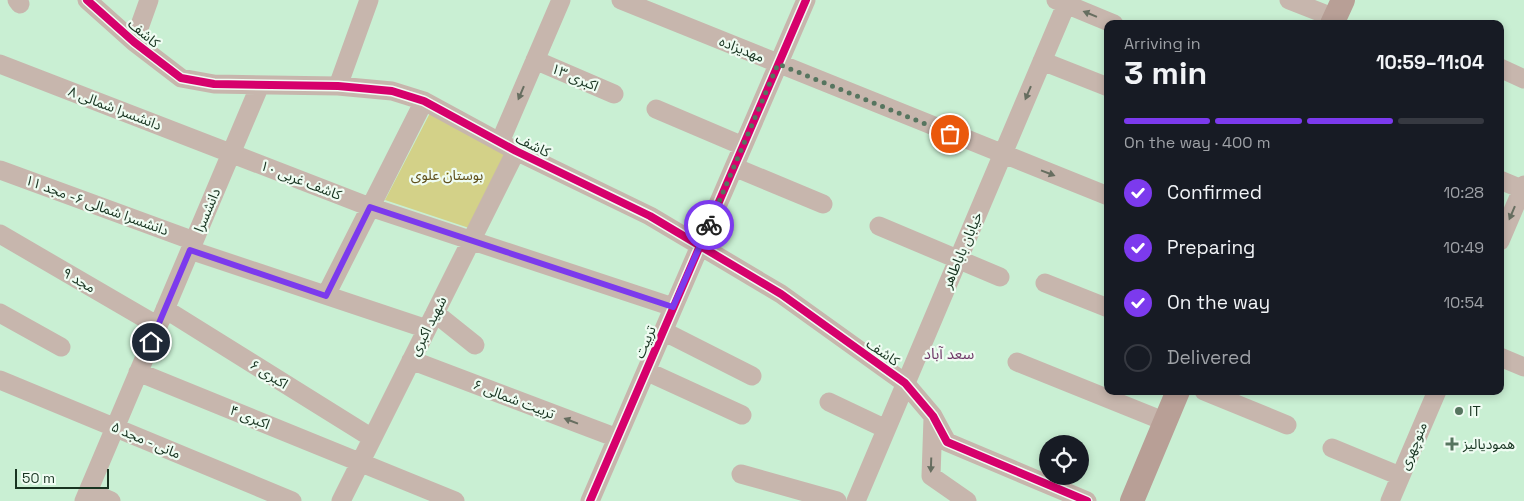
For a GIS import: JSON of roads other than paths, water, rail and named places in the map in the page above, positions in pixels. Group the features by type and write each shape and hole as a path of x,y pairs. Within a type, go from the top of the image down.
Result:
{"main road":[{"path":"1339,16 1358,0"},
{"path":"1132,501 1176,395"},
{"path":"1147,501 1190,395"}],"street":[{"name":"کاشف","path":"87,0 134,42 181,78 214,84 338,86 392,91 424,101 508,147 650,216 780,294 905,383 933,416 947,442 1087,501"},
{"path":"134,42 149,0"},
{"path":"338,86 370,0"},
{"name":"شهید اکبری","path":"342,501 471,240 508,147 535,60 561,0"},
{"name":"مهدیزاده","path":"621,0 1104,194"},
{"name":"تربیت","path":"590,501 806,0"},
{"path":"1289,0 1339,16"},
{"path":"1063,1 1105,20"},
{"name":"خیابان باباطاهر","path":"856,501 1042,61 1063,1"},
{"name":"اکبری ۱۳","path":"535,60 614,94"},
{"path":"1042,61 1104,86"},
{"name":"دانشسرا شمالی ۸","path":"0,64 231,153"},
{"path":"1504,70 1524,79"},
{"name":"دانشسرا","path":"86,496 260,85"},
{"path":"326,296 424,101"},
{"path":"656,109 743,146"},
{"name":"کاشف غربی ۱۰","path":"231,153 370,207 673,307"},
{"path":"734,167 823,204"},
{"name":"دانشسرا شمالی ۶- مجد ۱۱","path":"0,170 192,246 326,296 431,321"},
{"path":"1504,181 1523,188 1504,232"},
{"path":"879,226 1000,277"},
{"name":"مجد ۹","path":"0,234 161,318"},
{"path":"1045,283 1104,306"},
{"path":"0,313 61,347"},
{"name":"اکبری ۶","path":"161,318 372,438"},
{"path":"431,321 475,345"},
{"path":"663,331 752,376"},
{"path":"1504,359 1524,367"},
{"name":"تربیت شمالی ۶","path":"411,360 617,438"},
{"path":"1017,362 1166,422"},
{"path":"646,371 742,415"},
{"name":"اکبری ۴","path":"138,372 455,501"},
{"name":"مانی - مجد ۵","path":"0,380 292,501"},
{"path":"1214,395 1286,424"},
{"name":"منوچهری","path":"1390,501 1434,395"},
{"path":"829,402 886,429"},
{"path":"933,416 931,476 967,501"},
{"path":"1332,448 1400,476"},
{"path":"741,474 837,501"},
{"path":"86,496 111,501"}],"place":[{"name":"IT","path":"1459,411"},
{"name":"همودیالیز","path":"1452,444"}],"district":[{"name":"سعد آباد","path":"949,353"}],"park label":[{"name":"بوستان علوی","path":"447,175"}]}
